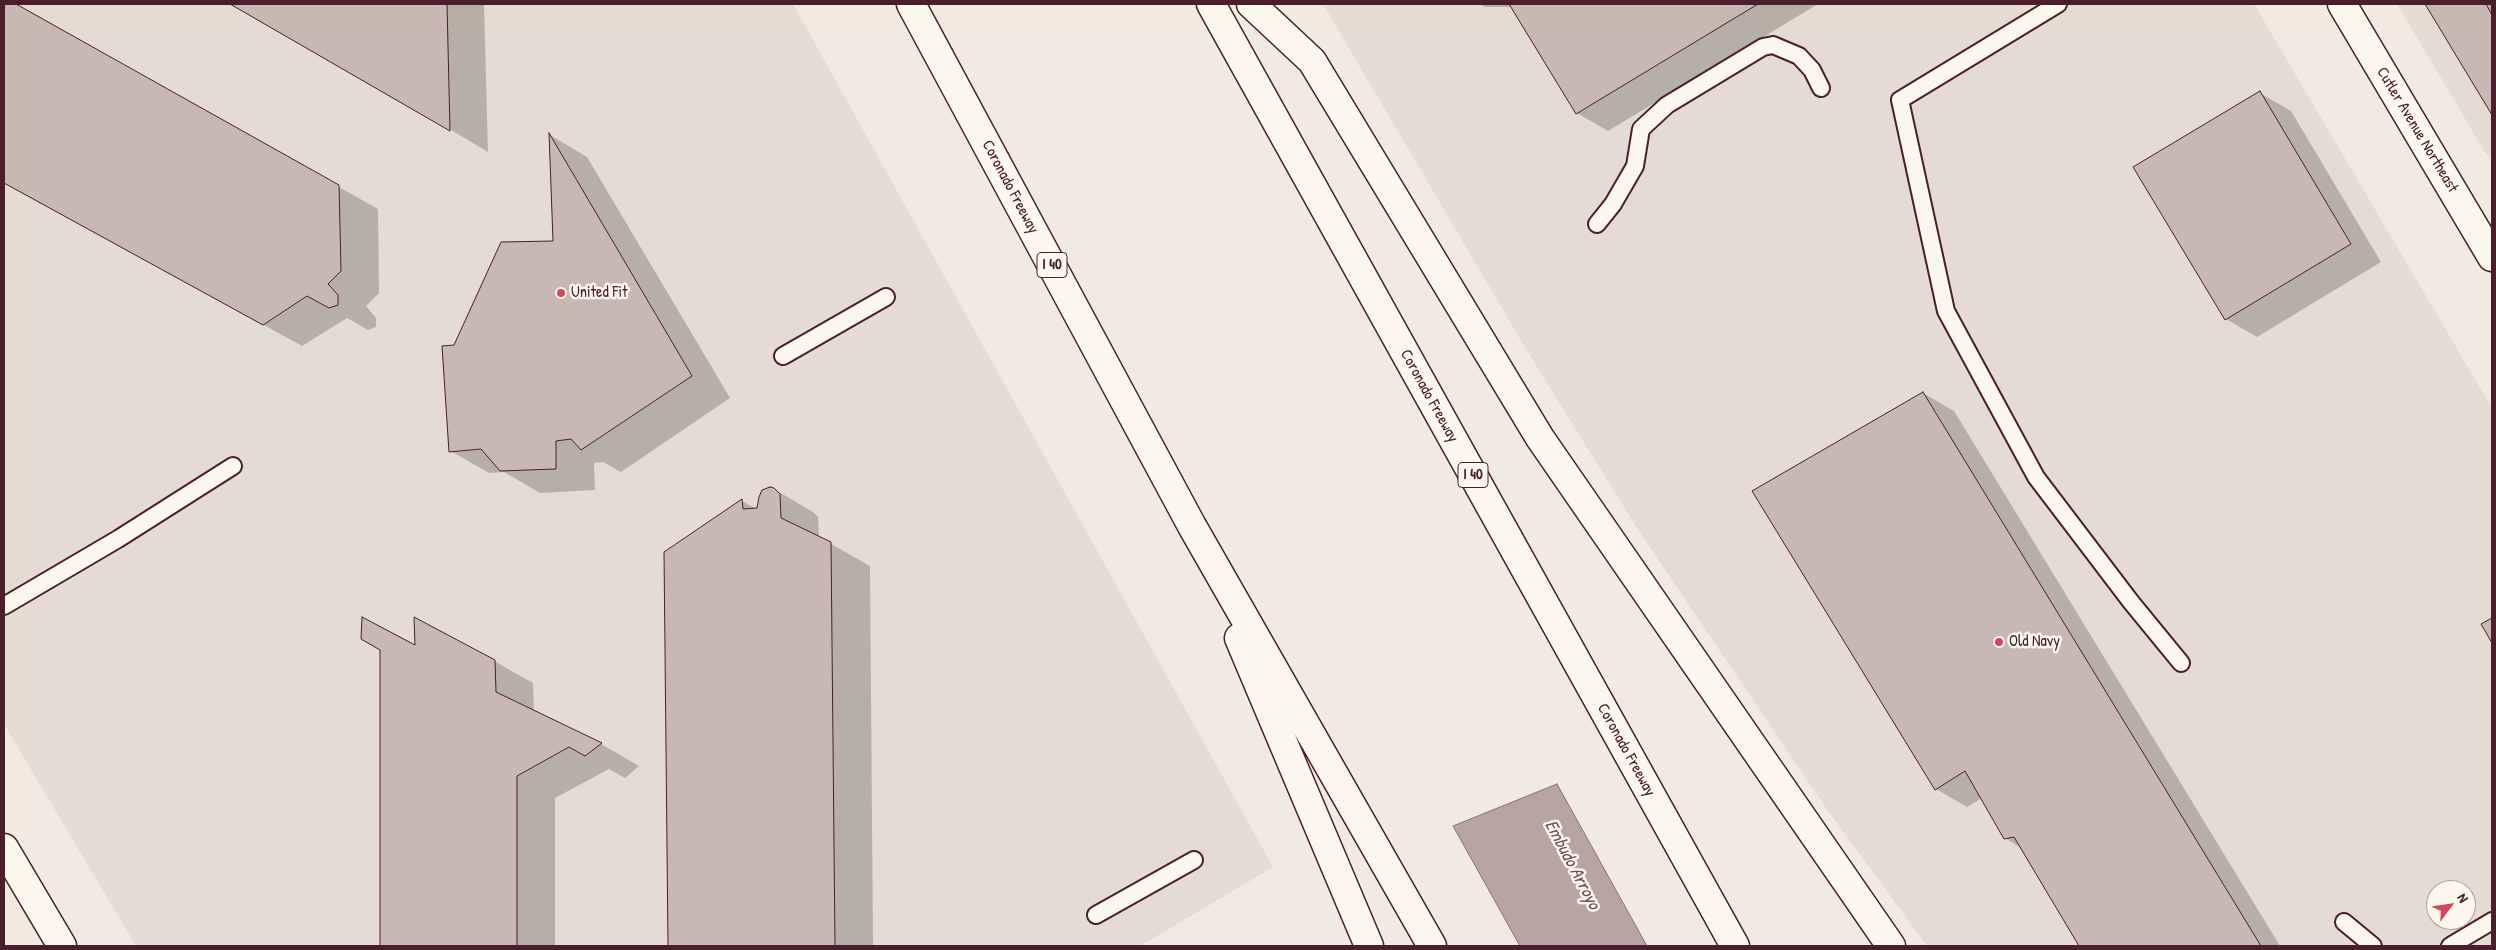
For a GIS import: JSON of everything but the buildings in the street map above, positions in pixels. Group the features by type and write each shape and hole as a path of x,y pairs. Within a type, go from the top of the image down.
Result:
{"main road":[{"name":"Coronado Freeway","path":"911,4 1192,526 1432,946"},
{"name":"Coronado Freeway","path":"1211,4 1735,946"},
{"path":"1251,4 1312,61 1540,438 1891,946"},
{"name":"Cutler Avenue Northeast","path":"2342,4 2492,257"},
{"path":"1192,526 1369,946"},
{"path":"4,848 62,946"}],"lane":[{"path":"2058,4 1900,100 1946,311 2036,477 2130,602 2181,663"},
{"path":"1596,224 1613,204 1635,166 1641,129 1667,105 1763,47 1773,45 1799,56 1812,70 1821,88"},
{"path":"783,356 886,297"},
{"path":"4,606 233,466"},
{"path":"1096,915 1194,860"},
{"path":"2450,946 2492,921"},
{"path":"2344,922 2373,946"}],"shaded area":[{"path":"4,4 793,4 1273,867 1140,946 136,946 4,724"},
{"path":"1323,4 2254,4 2492,408 2492,946 1927,946 1826,808 1637,528 1529,354"},
{"path":"2397,4 2492,4 2492,158 2486,154"}],"water":[{"name":"Embudo Arroyo","path":"1557,784 1647,946 1520,946 1453,826"}],"place":[{"name":"United Fit","path":"561,293"},
{"name":"Old Navy","path":"1999,642"}]}
